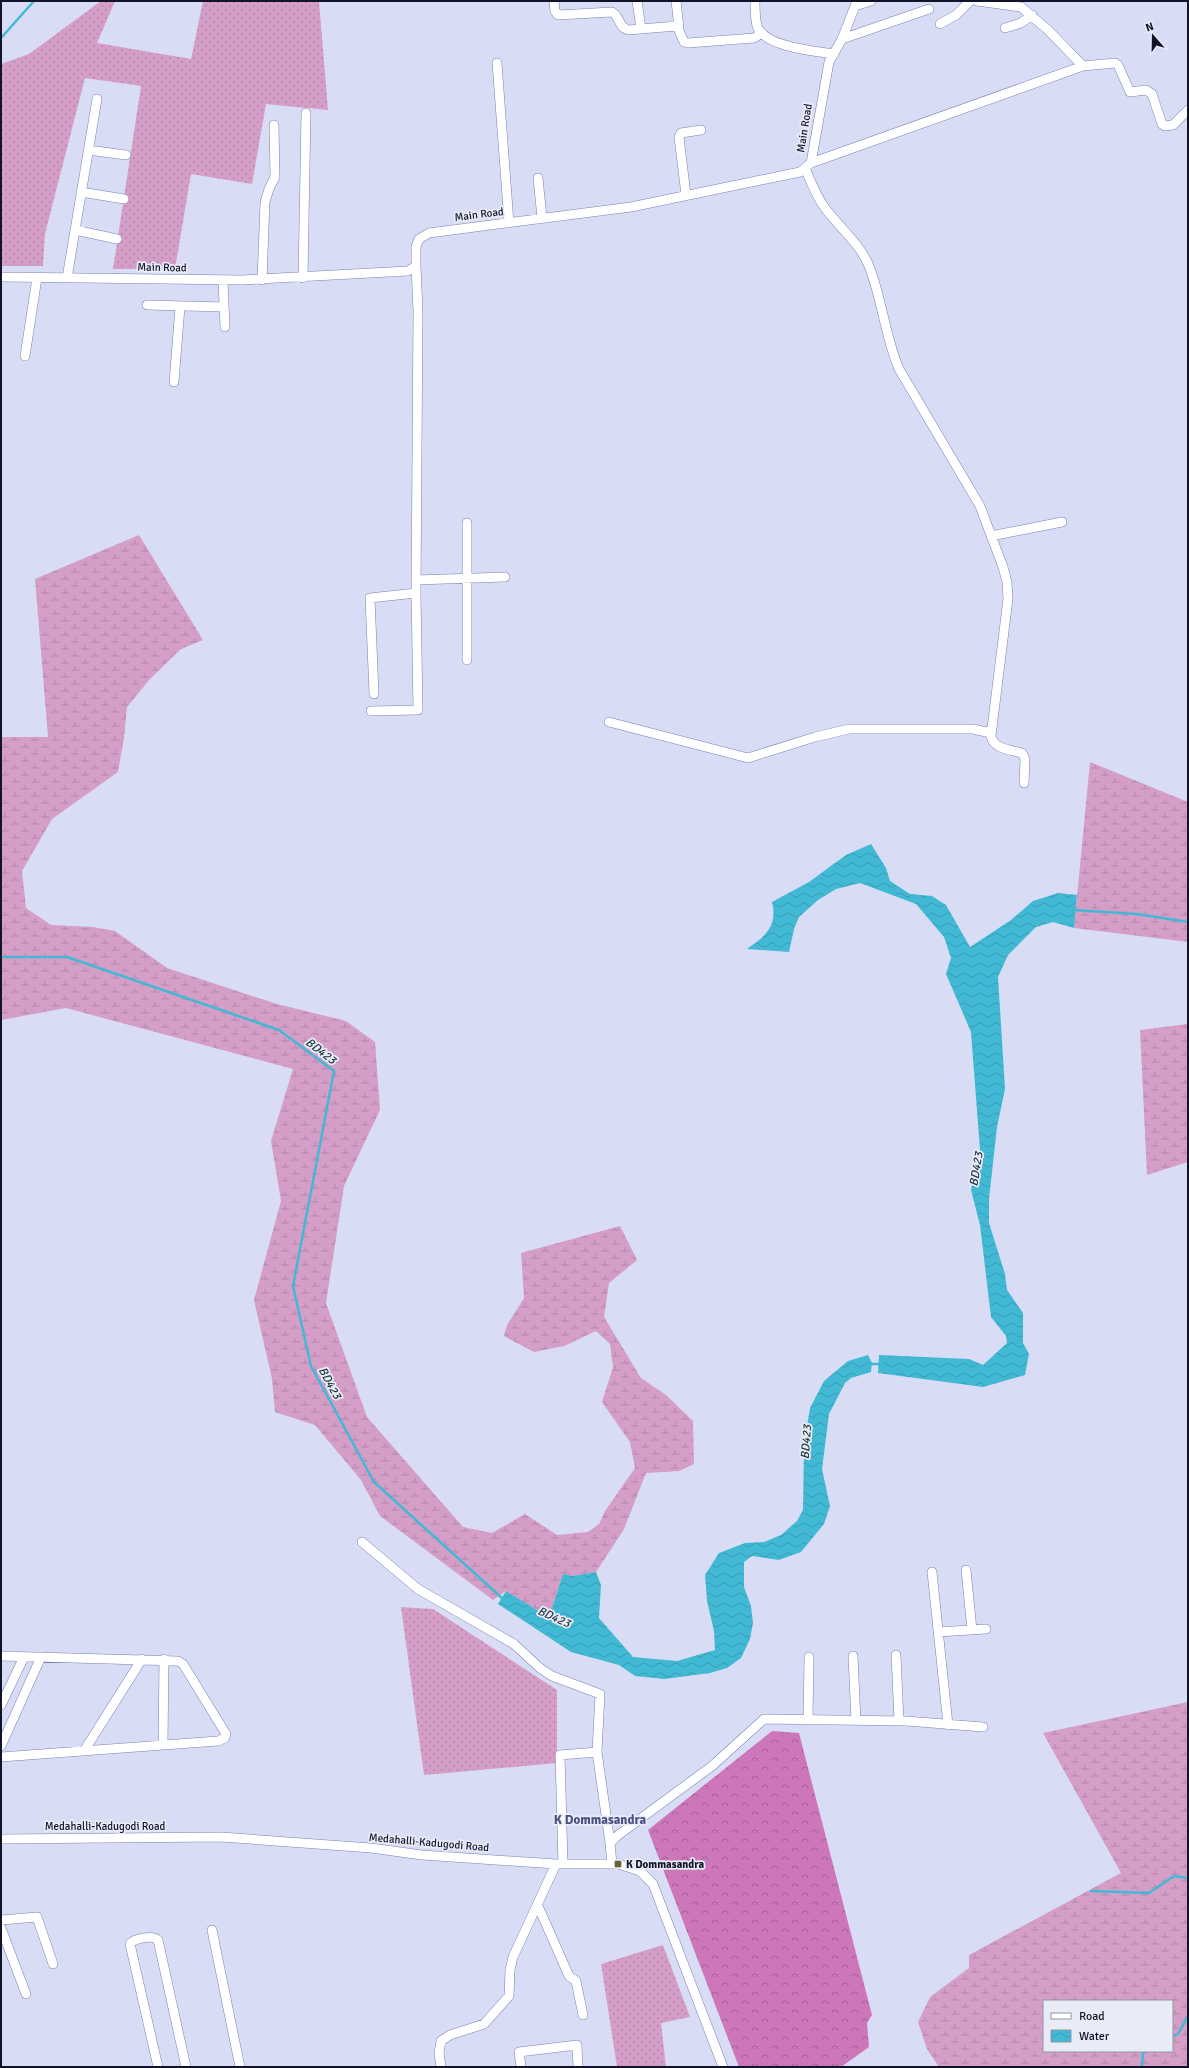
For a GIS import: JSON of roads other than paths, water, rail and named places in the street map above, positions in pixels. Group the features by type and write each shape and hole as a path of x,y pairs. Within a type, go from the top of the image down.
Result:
{"street":[{"path":"554,1 555,11 558,15 612,12 617,16 624,29 641,29 673,25 679,28"},
{"path":"637,1 641,29"},
{"path":"676,1 679,28 684,42 688,44 754,38 762,33"},
{"path":"755,1 757,26 762,33 775,42 799,49 834,54"},
{"path":"856,3 871,1"},
{"path":"940,24 956,15 970,1"},
{"path":"977,1 1021,7 1032,15 1083,66"},
{"name":"Main Road","path":"1,277 262,280 408,271 416,266 416,247 419,239 429,233 631,207 800,172 808,166 829,62 842,39 856,3"},
{"path":"842,39 929,9"},
{"path":"1005,28 1021,23 1032,15"},
{"path":"497,63 510,222"},
{"path":"1024,783 1024,759 1022,753 995,745 992,742 991,734 1008,599 1007,582 991,536 980,506 899,368 893,354 869,266 862,253 825,208 815,192 808,166 1083,66 1115,63 1118,65 1130,92 1146,90 1152,94 1164,126 1173,125 1188,110"},
{"path":"67,278 97,99"},
{"path":"303,278 306,113"},
{"path":"262,280 265,202 269,189 275,178 274,124"},
{"path":"686,196 679,137 681,133 701,130"},
{"path":"88,150 126,155"},
{"path":"538,178 542,218"},
{"path":"81,192 124,199"},
{"path":"75,230 117,239"},
{"path":"371,711 418,710 416,580 418,312 416,266"},
{"path":"25,356 37,278"},
{"path":"224,280 225,327"},
{"path":"147,305 224,307"},
{"path":"174,382 180,307"},
{"path":"991,536 1062,522"},
{"path":"467,523 467,660"},
{"path":"416,580 505,577"},
{"path":"374,694 370,598 416,593"},
{"path":"609,722 748,758 814,737 849,729 973,729 991,734"},
{"path":"362,1542 418,1589 514,1644 552,1676 600,1694 598,1752 612,1864"},
{"path":"966,1570 972,1630"},
{"path":"932,1572 948,1725"},
{"path":"938,1632 986,1629"},
{"path":"896,1654 899,1721"},
{"path":"1,1656 164,1659 178,1661 183,1664 226,1734 225,1738 218,1741 1,1756"},
{"path":"853,1656 856,1721"},
{"path":"1,1705 24,1657"},
{"path":"1,1746 41,1657"},
{"path":"808,1720 809,1657"},
{"path":"84,1751 142,1659"},
{"path":"163,1745 164,1659"},
{"path":"610,1843 617,1836 712,1766 764,1719 899,1721 983,1727"},
{"path":"441,2067 439,2053 441,2041 450,2035 484,2024 509,1996 510,1970 513,1957 560,1864 560,1755 598,1752"},
{"name":"Medahalli-Kadugodi Road","path":"1,1839 222,1837 371,1848 422,1855 560,1864 618,1864 640,1871 653,1884 723,2067"},
{"path":"538,1906 569,1976 576,1981 583,2015"},
{"path":"1,1920 37,1917 53,1964"},
{"path":"1,1928 26,1994"},
{"path":"212,1930 240,2067"},
{"path":"158,2067 130,1944 134,1940 153,1937 158,1940 186,2067"},
{"path":"521,2067 519,2052 577,2045 578,2067"}],"water":[{"path":"871,844 886,868 890,881 910,894 932,896 946,905 970,947 1011,920 1033,901 1058,893 1077,895 1074,928 1053,922 1036,927 1008,955 998,977 1005,1089 997,1127 989,1199 989,1223 1005,1274 1007,1290 1023,1313 1023,1343 1029,1354 1025,1375 983,1387 878,1373 879,1355 969,1359 983,1365 1007,1343 1006,1336 991,1317 980,1225 971,1190 980,1150 971,1032 946,974 951,958 944,937 916,904 860,883 836,889 818,900 799,917 794,929 789,952 747,949 759,940 768,930 773,918 772,902 809,882 846,855"},
{"path":"868,1355 872,1363 871,1372 851,1378 845,1383 829,1414 822,1469 830,1506 824,1524 801,1552 779,1560 752,1556 744,1562 744,1587 751,1606 753,1623 750,1639 741,1658 727,1668 710,1673 664,1679 635,1676 619,1665 571,1652 498,1604 506,1591 549,1617 563,1574 573,1576 596,1572 601,1585 599,1618 633,1657 677,1661 715,1650 714,1631 707,1601 705,1575 719,1553 745,1543 764,1542 781,1535 797,1521 803,1510 804,1444 810,1408 824,1381 848,1361"}],"waterway":[{"path":"1,38 34,1"},
{"name":"BD423","path":"1073,910 1137,914 1188,922"},
{"name":"BD423","path":"1,957 67,957 279,1030 334,1071 293,1286 311,1366 374,1482 503,1599"},
{"name":"BD423","path":"869,1364 882,1364"},
{"path":"1091,1891 1149,1893 1174,1876 1188,1878"},
{"path":"1173,2036 1178,2034 1188,2016"},
{"path":"1142,2067 1143,2053 1145,2052"}],"place":[{"name":"K Dommasandra","path":"618,1864"}],"district":[{"name":"K Dommasandra","path":"600,1819"}]}
